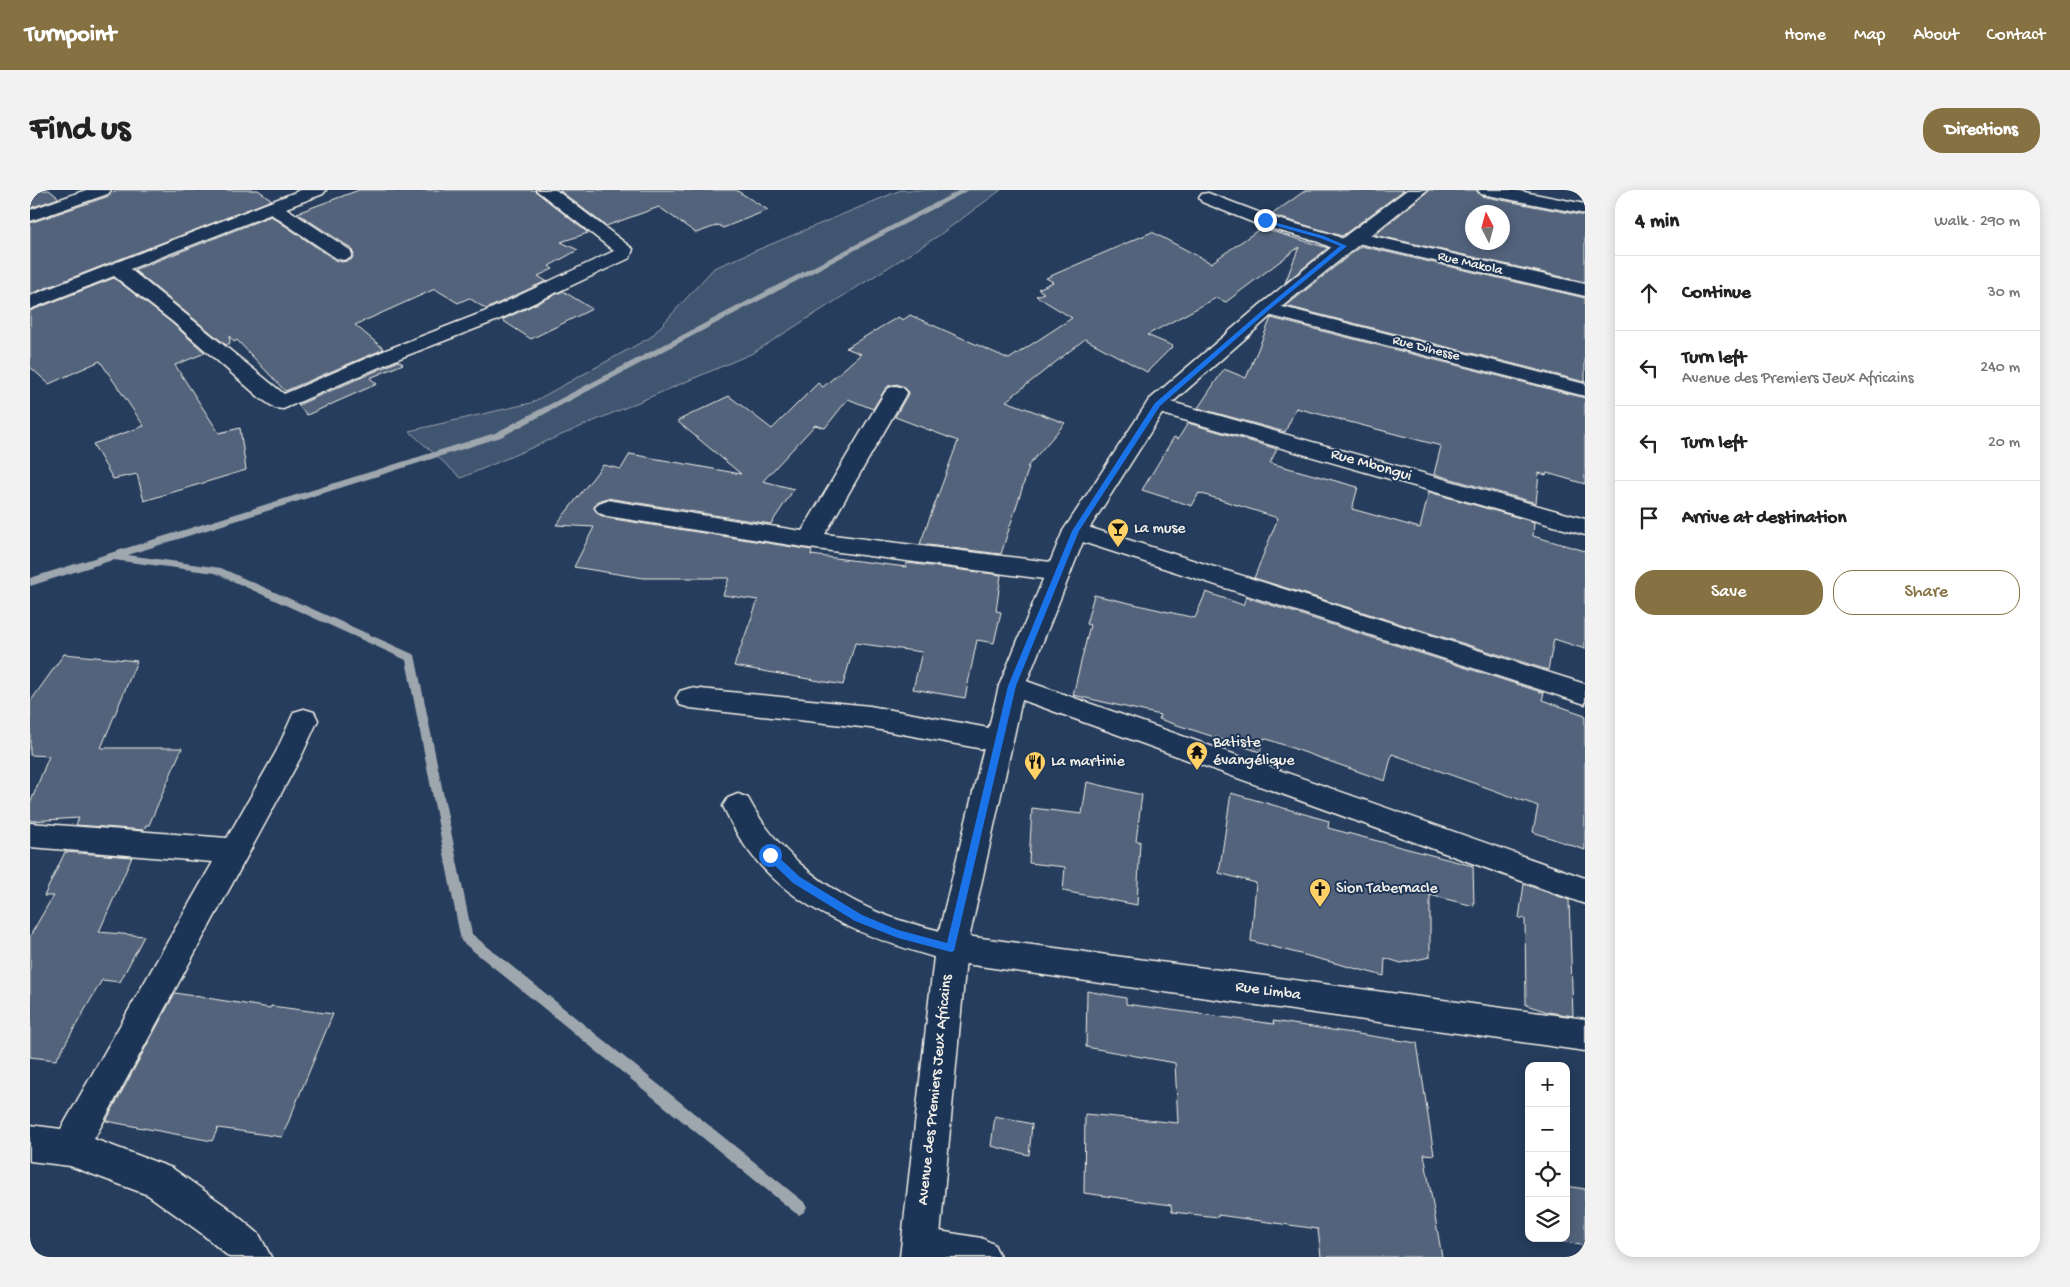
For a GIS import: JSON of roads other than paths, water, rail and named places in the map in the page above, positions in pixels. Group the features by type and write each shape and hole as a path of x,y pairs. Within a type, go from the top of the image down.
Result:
{"street":[{"path":"30,216 102,190"},
{"path":"30,303 279,199 317,190"},
{"path":"116,268 180,318 268,393 283,403 393,354 491,316 623,254 624,249 545,190"},
{"name":"Avenue des Premiers Jeux Africains","path":"920,1252 951,948 1012,686 1075,531 1157,405 1267,309 1349,242 1418,190"},
{"path":"1487,190 1585,209"},
{"name":"Rue Makola","path":"1208,198 1265,220 1322,237 1585,290"},
{"path":"279,199 342,254"},
{"name":"Rue Dihesse","path":"1267,309 1585,390"},
{"path":"809,540 896,392"},
{"name":"Rue Mbongui","path":"1157,405 1585,527"},
{"path":"607,508 809,540 1059,572"},
{"path":"1075,531 1585,694"},
{"path":"1012,686 1585,891"},
{"path":"690,698 870,717 999,741"},
{"path":"70,1148 235,851 288,754 304,720"},
{"name":"Rue Limba","path":"738,806 744,823 754,837 796,880 859,918 898,934 951,948 1585,1035"},
{"path":"30,835 235,851"},
{"path":"30,1143 70,1148 159,1181 214,1220 246,1247 252,1257"},
{"path":"920,1252 981,1257"}],"waterway":[{"path":"113,556 498,435 965,190"},
{"path":"30,582 113,556"},
{"path":"113,556 217,570 411,658 466,937 799,1207"}],"place":[{"name":"La muse","path":"1118,548"},
{"name":"Batiste évangélique","path":"1197,771"},
{"name":"La martinie","path":"1035,781"},
{"name":"Sion Tabernacle","path":"1320,908"}]}
